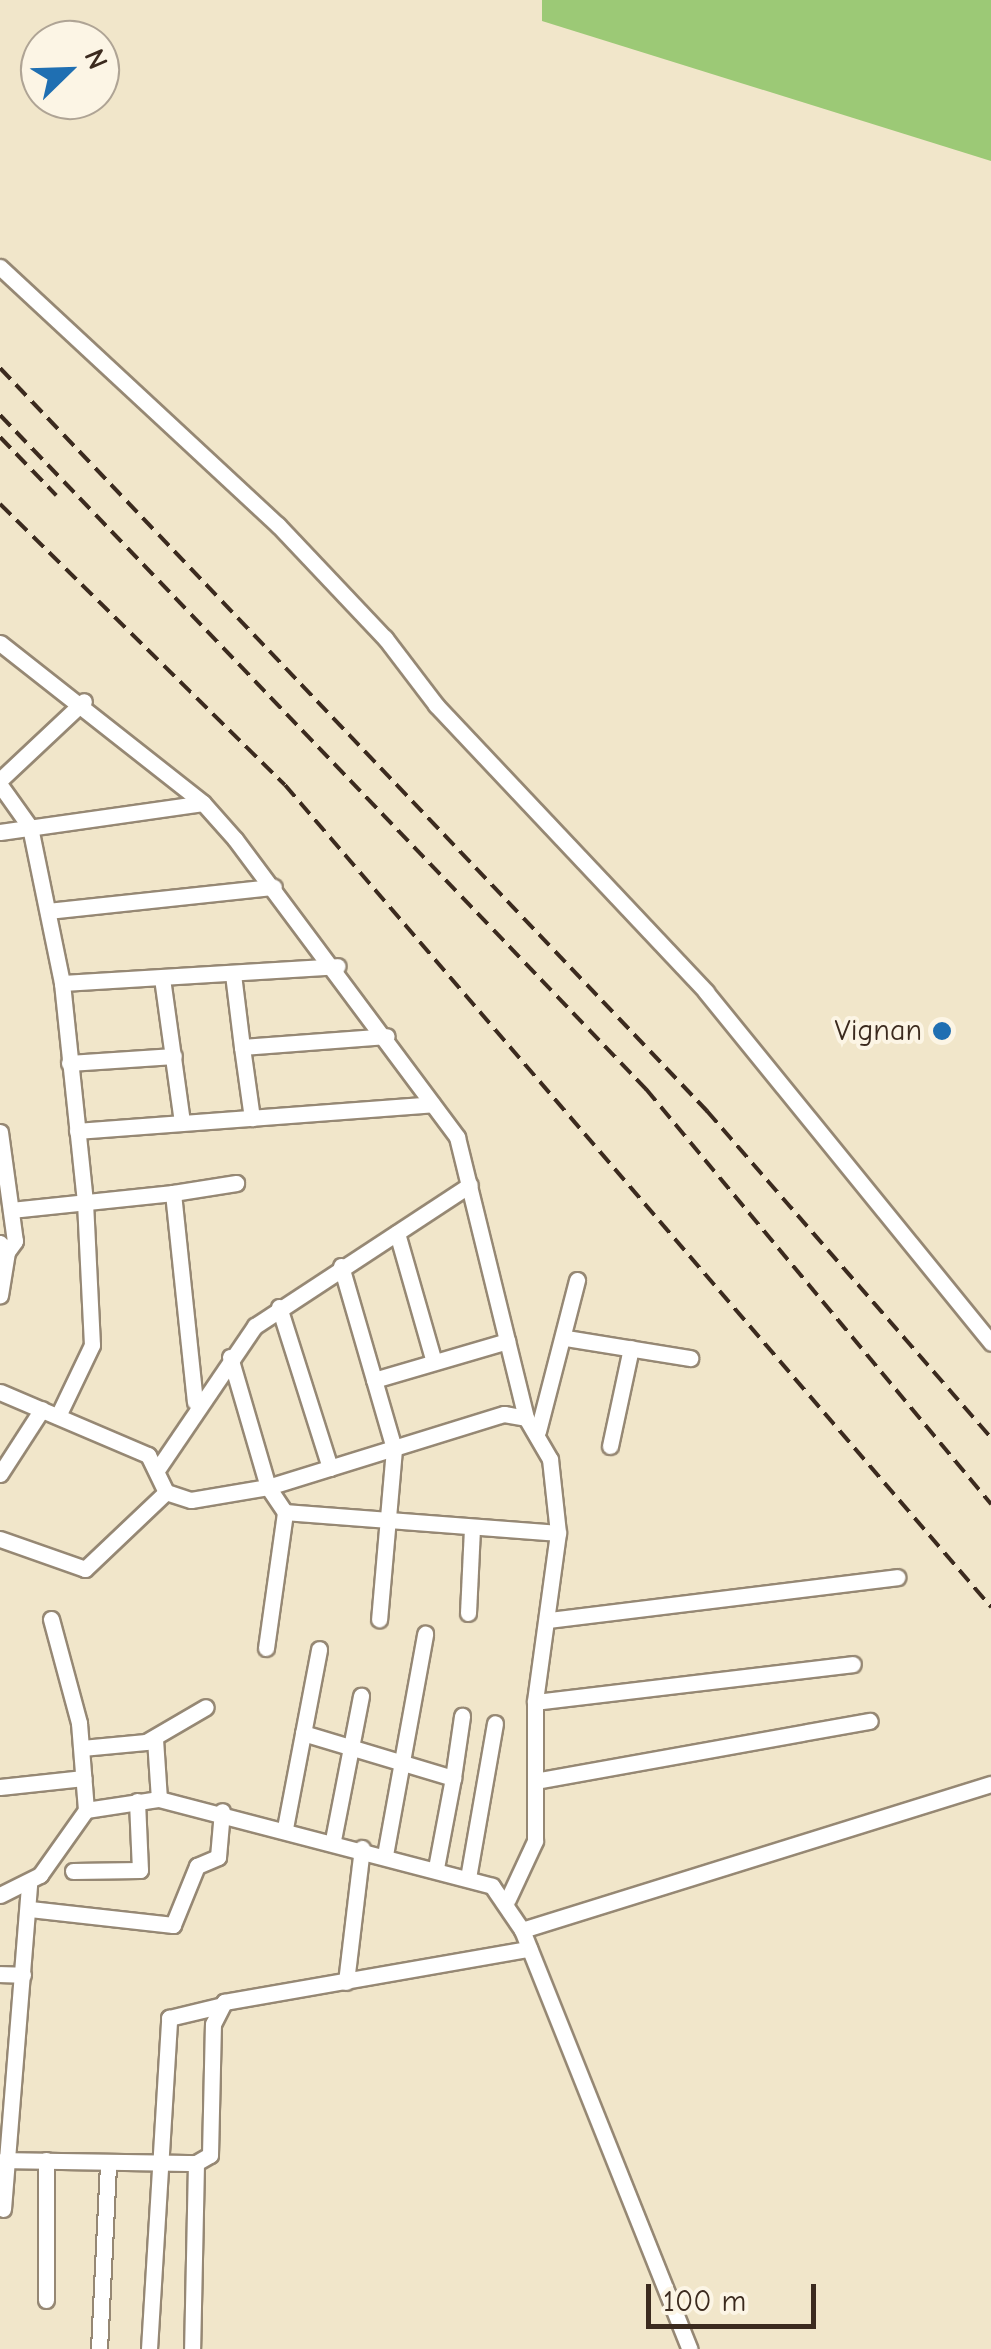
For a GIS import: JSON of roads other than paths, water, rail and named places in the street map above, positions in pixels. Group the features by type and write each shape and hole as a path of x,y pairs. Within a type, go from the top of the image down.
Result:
{"street":[{"path":"0,267 278,525 385,638 436,706 695,980 991,1343"},
{"path":"0,643 84,701 203,803 337,966 457,1137 526,1418 538,1431 556,1484 558,1533 535,1702 536,1840 508,1899"},
{"path":"58,1416 92,1345 85,1202 62,983 48,912 30,827 0,782 84,701"},
{"path":"0,832 203,803"},
{"path":"48,912 274,887"},
{"path":"62,983 337,966"},
{"path":"233,974 252,1118"},
{"path":"162,978 182,1123"},
{"path":"242,1047 387,1036"},
{"path":"69,1063 174,1056"},
{"path":"77,1131 432,1104"},
{"path":"0,1132 10,1210 0,1295"},
{"path":"10,1210 236,1183"},
{"path":"158,1467 196,1402 230,1357 278,1307 470,1185"},
{"path":"173,1193 196,1402"},
{"path":"397,1233 434,1362"},
{"path":"341,1266 394,1449 380,1619"},
{"path":"538,1431 566,1338 578,1280"},
{"path":"278,1307 330,1468"},
{"path":"566,1338 690,1358"},
{"path":"374,1380 506,1342"},
{"path":"610,1446 630,1348"},
{"path":"230,1357 268,1487 285,1512 266,1648"},
{"path":"0,1392 58,1416 158,1467 166,1492"},
{"path":"0,1474 42,1409"},
{"path":"166,1492 191,1500 268,1487 504,1414 526,1418"},
{"path":"0,1539 78,1571 166,1492"},
{"path":"285,1512 388,1523 558,1533"},
{"path":"468,1613 472,1529"},
{"path":"549,1620 897,1577"},
{"path":"0,1895 29,1885 86,1810 82,1748 51,1619"},
{"path":"384,1855 425,1634"},
{"path":"285,1828 318,1650"},
{"path":"535,1702 853,1664"},
{"path":"334,1840 362,1696"},
{"path":"82,1748 155,1739 206,1707"},
{"path":"436,1868 462,1716"},
{"path":"535,1781 870,1721"},
{"path":"468,1878 495,1723"},
{"path":"303,1733 453,1778"},
{"path":"155,1739 159,1798"},
{"path":"0,1786 84,1778"},
{"path":"522,1930 987,1789"},
{"path":"86,1810 159,1798 222,1811 436,1868 468,1878 508,1899 690,2349"},
{"path":"72,1871 140,1870 137,1801"},
{"path":"30,1909 173,1925 196,1866 218,1857 222,1811"},
{"path":"346,1982 362,1848"},
{"path":"3,2209 29,1885"},
{"path":"149,2349 154,2162 168,2018 529,1950"},
{"path":"0,1974 23,1975"},
{"path":"4,2160 196,2163 210,2156 219,2006"},
{"path":"46,2160 46,2300"},
{"path":"108,2162 99,2348 117,2349"},
{"path":"184,2349 192,2349 196,2163"}],"railway":[{"path":"0,368 707,1111 991,1438"},
{"path":"0,415 646,1089 991,1504"},
{"path":"0,437 56,495"},
{"path":"0,504 285,785 991,1607"}],"place":[{"name":"Vignan","path":"942,1031"}]}
